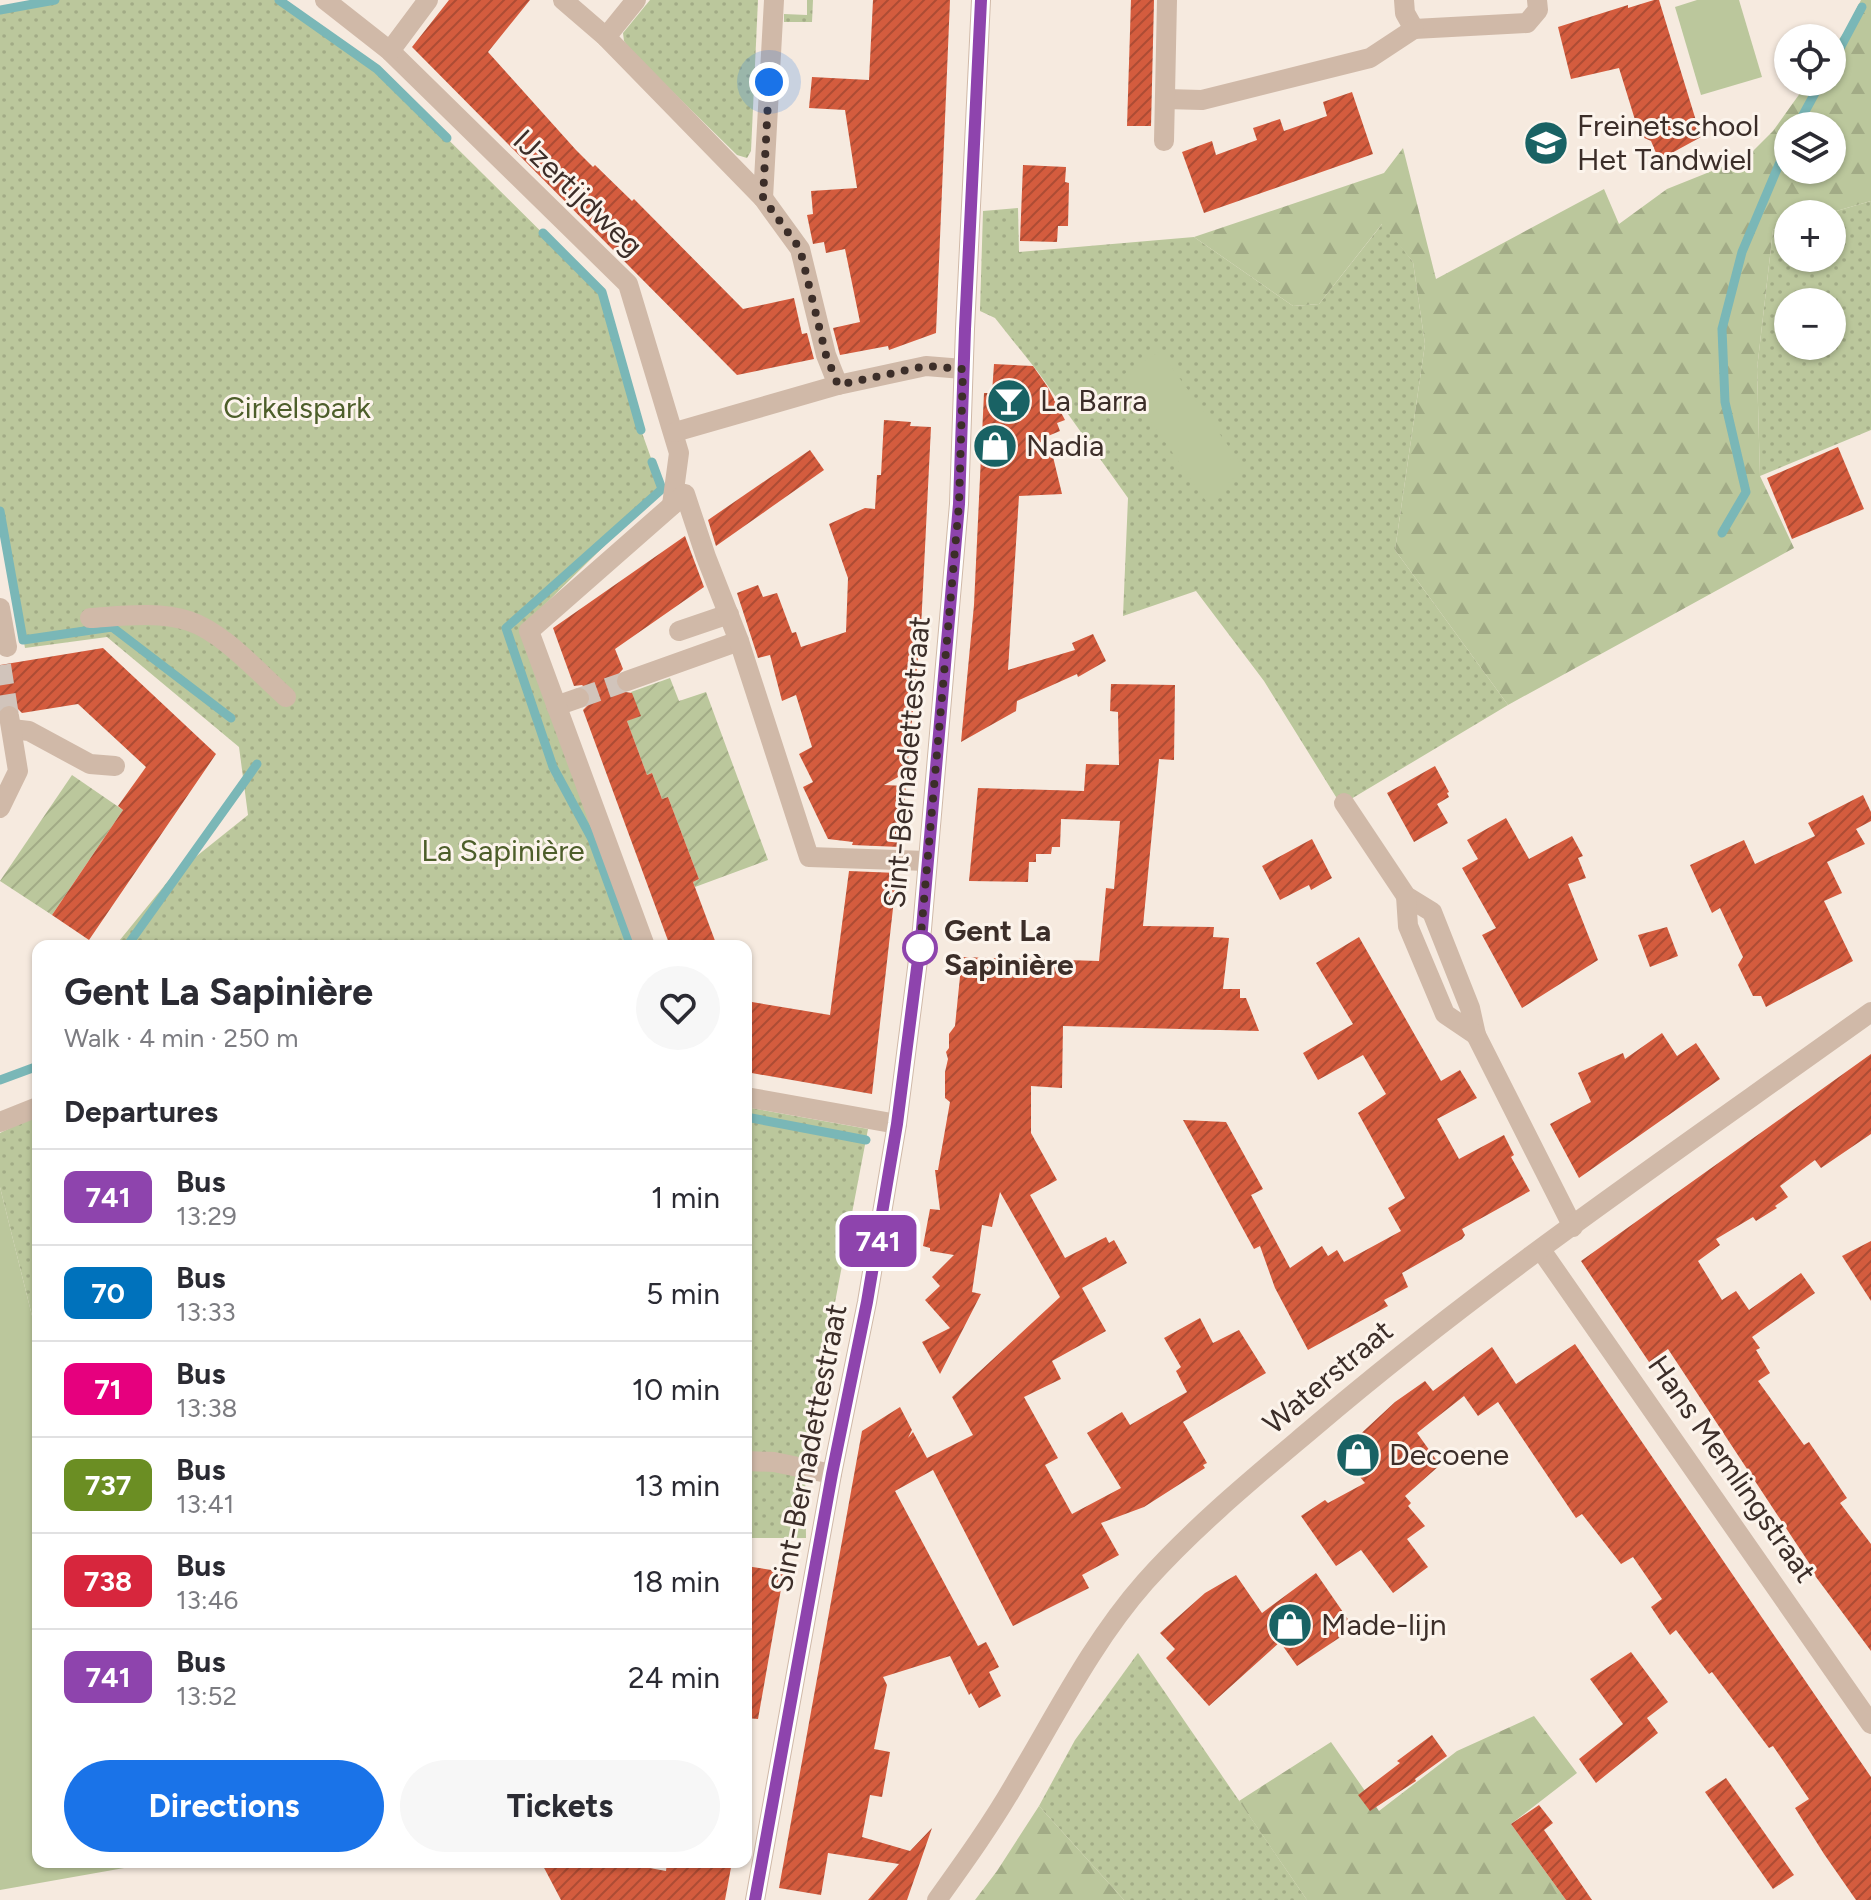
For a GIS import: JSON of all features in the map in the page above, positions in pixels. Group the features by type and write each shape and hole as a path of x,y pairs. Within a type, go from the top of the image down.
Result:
{"street":[{"name":"IJzertijdweg","path":"325,0 390,51 628,284 675,432 679,453 679,500"},
{"path":"390,51 428,0"},
{"path":"563,0 606,37 763,198 800,249 826,355 838,385"},
{"path":"606,37 636,0"},
{"path":"763,198 774,0"},
{"name":"Sint-Bernadettestraat","path":"755,1900 832,1474 867,1302 897,1124 922,929 959,504 981,0"},
{"path":"1164,141 1167,0"},
{"path":"1404,0 1405,13 1414,29"},
{"path":"1165,99 1202,100 1370,58 1414,29 1527,23 1538,10 1537,0"},
{"path":"675,432 838,385 926,366 963,369"},
{"path":"643,940 529,631 679,500 706,557 739,641 809,857 927,861"},
{"path":"0,608 3,653"},
{"path":"90,618 138,614 189,621 224,641 286,697"},
{"path":"679,631 729,614"},
{"path":"627,681 739,641"},
{"path":"556,706 579,698"},
{"path":"0,808 18,771 10,722 90,764 115,766"},
{"path":"1344,803 1406,896 1432,912 1470,1008 1476,1035 1573,1227"},
{"name":"Waterstraat","path":"937,1900 1009,1794 1050,1721 1105,1635 1153,1574 1184,1542 1250,1481 1361,1387 1541,1250 1871,1012"},
{"path":"752,1098 897,1124"},
{"path":"0,1122 32,1109"},
{"name":"Hans Memlingstraat","path":"1541,1250 1871,1724"},
{"path":"752,1461 774,1462 832,1474"}],"green space":[{"name":"Cirkelspark","path":"55,0 279,0 377,69 602,292 641,430 662,489 519,630 568,738 637,940 120,940 173,875 248,815 239,747 107,637 25,648 0,511 0,10"},
{"path":"650,0 758,0 751,151 747,158 737,155 624,41 623,33"},
{"path":"807,0 813,0 812,22 784,22 784,14 807,15"},
{"path":"1697,0 1739,0 1762,77 1701,95 1675,7"},
{"path":"1861,0 1871,0 1871,201 1846,208 1846,200 1774,200 1774,230 1757,369 1760,476 1794,548 1508,705 1395,550 1425,344 1413,262 1382,224 1319,304 1293,306 1194,237 1384,173 1403,148 1436,279 1604,189 1619,224 1667,189 1747,157 1774,130 1774,184 1846,184 1846,112 1787,112 1798,96 1846,96 1846,30"},
{"path":"1871,201 1871,430 1760,476 1757,369 1773,230 1774,272 1846,272 1846,208"},
{"path":"1018,208 1019,252 1194,237 1293,306 1319,304 1383,223 1413,262 1425,344 1395,550 1508,705 1341,805 1264,681 1196,591 1123,616 1128,498 1038,372 995,318 980,311 983,211"},
{"path":"1160,351 1245,469 1206,501 1120,377"},
{"path":"670,678 679,701 706,692 768,860 695,887 693,882 699,879 668,797 662,799 652,773 647,775 627,721 640,715 631,692"},
{"path":"72,775 123,810 52,915 0,881"},
{"path":"32,1104 32,1316 0,1187 0,1133 16,1125"},
{"path":"752,1108 868,1129 805,1460 806,1538 752,1538"},
{"path":"0,1187 32,1316 32,1868 124,1868 0,1890"},
{"path":"1138,1653 1307,1900 1124,1900 1039,1806 1075,1740"},
{"path":"1534,1716 1577,1773 1511,1824 1566,1900 1307,1900 1239,1801 1331,1742 1379,1811 1457,1751"},
{"path":"1039,1806 1124,1900 975,1900"}],"building":[{"path":"449,0 530,0 488,52 576,150 632,201 634,199 743,309 794,298 802,334 807,333 814,359 737,375 412,47"},
{"path":"873,0 950,0 936,333 889,350 888,346 840,355 833,328 860,322 845,249 826,253 824,242 813,244 807,215 813,214 811,191 857,188 845,110 809,108 812,77 869,80"},
{"path":"1131,0 1154,0 1151,126 1127,126"},
{"path":"1659,0 1701,137 1659,160 1651,141 1640,136 1619,68 1571,79 1558,27"},
{"path":"1352,92 1373,154 1204,213 1182,152 1212,141 1216,155 1257,140 1253,128 1280,119 1284,131 1327,116 1323,102"},
{"path":"1023,165 1066,167 1065,182 1069,183 1068,226 1058,226 1057,242 1020,241"},
{"path":"994,364 1033,366 1065,420 1057,423 1060,431 1048,436 1062,494 1019,496 1008,670 1075,650 1072,643 1093,634 1106,661 1078,677 1077,674 1017,701 1016,711 961,742 974,605 984,393 992,393"},
{"path":"884,420 931,427 921,628 907,772 884,785 906,786 900,847 852,845 853,842 828,839 803,787 813,782 799,754 812,747 796,695 782,701 770,655 758,658 737,593 758,585 763,597 777,593 792,633 796,632 801,647 846,632 848,578 829,524 865,508 875,509 877,475 881,475"},
{"path":"1838,447 1864,509 1792,539 1767,478"},
{"path":"810,450 824,470 716,546 708,520"},
{"path":"685,536 704,587 615,649 623,669 614,679 619,691 632,693 641,716 627,721 647,775 652,773 662,799 668,797 699,879 693,882 715,940 668,940 583,710 592,701 591,693 582,685 574,686 553,628"},
{"path":"103,648 216,754 89,940 52,915 123,810 118,806 146,767 78,704 22,713 13,704 0,707 0,665"},
{"path":"1111,684 1175,685 1174,760 1159,759 1143,926 1214,927 1213,937 1229,938 1223,989 1240,989 1240,998 1246,998 1259,1031 1063,1026 1062,1088 1031,1086 1031,1133 1057,1180 1030,1195 1065,1258 1106,1237 1109,1243 1114,1240 1127,1263 1082,1288 1106,1331 1052,1361 1061,1379 1024,1397 1058,1458 1045,1465 1072,1514 1121,1488 1087,1433 1122,1412 1130,1425 1187,1392 1176,1371 1181,1367 1164,1338 1200,1318 1213,1343 1239,1330 1266,1373 1183,1422 1207,1463 1203,1465 1205,1468 1144,1507 1101,1523 1119,1555 1082,1575 1089,1588 1013,1626 933,1470 895,1491 978,1646 986,1642 999,1667 989,1672 1001,1696 979,1708 971,1693 969,1695 950,1656 883,1677 887,1685 874,1749 890,1752 882,1797 870,1795 862,1837 910,1851 932,1828 907,1900 868,1900 899,1864 828,1853 821,1895 779,1888 862,1431 900,1407 912,1430 908,1438 913,1432 927,1458 973,1435 952,1397 1060,1297 1000,1192 992,1227 982,1225 972,1292 981,1294 940,1374 922,1342 950,1328 925,1300 940,1286 932,1277 954,1255 930,1251 930,1248 923,1246 930,1209 940,1210 935,1170 938,1170 950,1102 945,1098 946,1052 949,1034 955,1026 962,957 1099,961 1106,888 1114,889 1120,821 1061,819 1060,847 1052,847 1051,854 1036,854 1036,862 1029,862 1028,882 969,881 978,788 1084,791 1086,764 1119,765 1118,712 1110,711"},
{"path":"1435,766 1449,792 1449,797 1437,804 1448,823 1414,842 1387,793"},
{"path":"1863,795 1871,812 1871,821 1856,829 1865,844 1827,862 1842,893 1824,901 1853,961 1766,1007 1761,996 1753,996 1738,965 1743,957 1720,908 1712,913 1690,865 1744,840 1755,864 1815,836 1808,823"},
{"path":"1506,818 1529,859 1572,836 1583,856 1578,858 1586,878 1568,884 1598,960 1522,1008 1482,935 1496,928 1462,868 1478,859 1467,840"},
{"path":"1312,839 1332,878 1311,890 1309,885 1280,900 1262,866"},
{"path":"849,871 897,873 872,1094 752,1073 752,1002 830,1015"},
{"path":"1667,927 1678,956 1650,967 1638,935"},
{"path":"1359,937 1441,1081 1460,1070 1477,1098 1437,1119 1459,1159 1504,1135 1514,1155 1511,1157 1530,1191 1462,1229 1465,1235 1462,1239 1402,1273 1408,1287 1384,1300 1388,1306 1308,1350 1275,1288 1260,1246 1254,1249 1183,1120 1226,1122 1263,1189 1251,1195 1290,1268 1322,1246 1328,1256 1337,1250 1344,1262 1401,1231 1388,1208 1405,1198 1358,1113 1386,1094 1363,1055 1318,1080 1303,1053 1353,1024 1316,963"},
{"path":"1662,1033 1677,1056 1696,1043 1720,1079 1579,1178 1550,1124 1591,1102 1578,1073 1623,1053 1625,1059"},
{"path":"1871,1054 1871,1134 1821,1168 1815,1160 1780,1186 1788,1197 1775,1206 1777,1208 1756,1221 1753,1217 1716,1239 1720,1245 1698,1261 1722,1300 1736,1291 1749,1310 1801,1273 1815,1293 1752,1337 1770,1373 1758,1381 1804,1445 1809,1442 1847,1498 1840,1503 1871,1544 1871,1651 1813,1573 1668,1349 1649,1362 1581,1261"},
{"path":"1871,1241 1871,1301 1842,1256"},
{"path":"1575,1344 1871,1777 1871,1900 1856,1900 1824,1854 1795,1808 1809,1799 1773,1746 1769,1748 1676,1630 1670,1635 1651,1607 1662,1599 1633,1557 1621,1564 1582,1514 1576,1518 1498,1402 1478,1416 1464,1396 1417,1433 1440,1465 1405,1496 1411,1503 1408,1506 1425,1526 1407,1539 1428,1567 1393,1593 1361,1550 1336,1566 1301,1516 1325,1500 1328,1503 1365,1483 1340,1453 1395,1402 1425,1381 1433,1391 1492,1347 1516,1384"},
{"path":"752,1567 784,1572 758,1719 752,1718"},
{"path":"1316,1573 1354,1628 1297,1666 1280,1642 1209,1706 1166,1658 1175,1649 1160,1633 1205,1593 1236,1575 1262,1613"},
{"path":"1631,1652 1668,1702 1647,1718 1658,1733 1596,1783 1579,1759 1623,1724 1590,1679"},
{"path":"1432,1735 1447,1756 1370,1811 1358,1795"},
{"path":"1726,1778 1794,1875 1773,1889 1705,1792"},
{"path":"1539,1805 1553,1823 1544,1830 1592,1900 1566,1900 1511,1824"},
{"path":"544,1868 650,1868 666,1871 666,1868 731,1868 725,1900 561,1900"}],"waterway":[{"path":"0,10 55,0"},
{"path":"279,0 377,69 447,138"},
{"path":"1846,37 1862,7"},
{"path":"1805,112 1813,96"},
{"path":"1722,533 1746,492 1725,402 1722,329 1742,252 1774,176"},
{"path":"543,233 602,292 641,430"},
{"path":"629,940 592,839 553,767 506,628 662,489 652,462"},
{"path":"0,511 23,640 112,627 231,718"},
{"path":"131,940 257,764"},
{"path":"0,1080 32,1068"},
{"path":"752,1118 866,1140"}],"tunnel":[{"path":"1,665 9,716"},
{"path":"579,698 627,681"}],"bus line":[{"name":"741","path":"755,1900 832,1474 867,1302 897,1124 922,929 959,504 981,0"}],"place":[{"name":"Freinetschool Het Tandwiel","path":"1546,143"},
{"name":"La Barra","path":"1009,401"},
{"name":"Nadia","path":"995,446"},
{"name":"Gent La Sapinière","path":"920,948"},
{"name":"Decoene","path":"1358,1455"},
{"name":"Made-lijn","path":"1290,1625"}],"route":[{"path":"769,82 763,198 800,249 826,355 838,385 926,366 963,369 959,504 919,957 920,948"}],"park label":[{"name":"La Sapinière","path":"503,851"}]}
